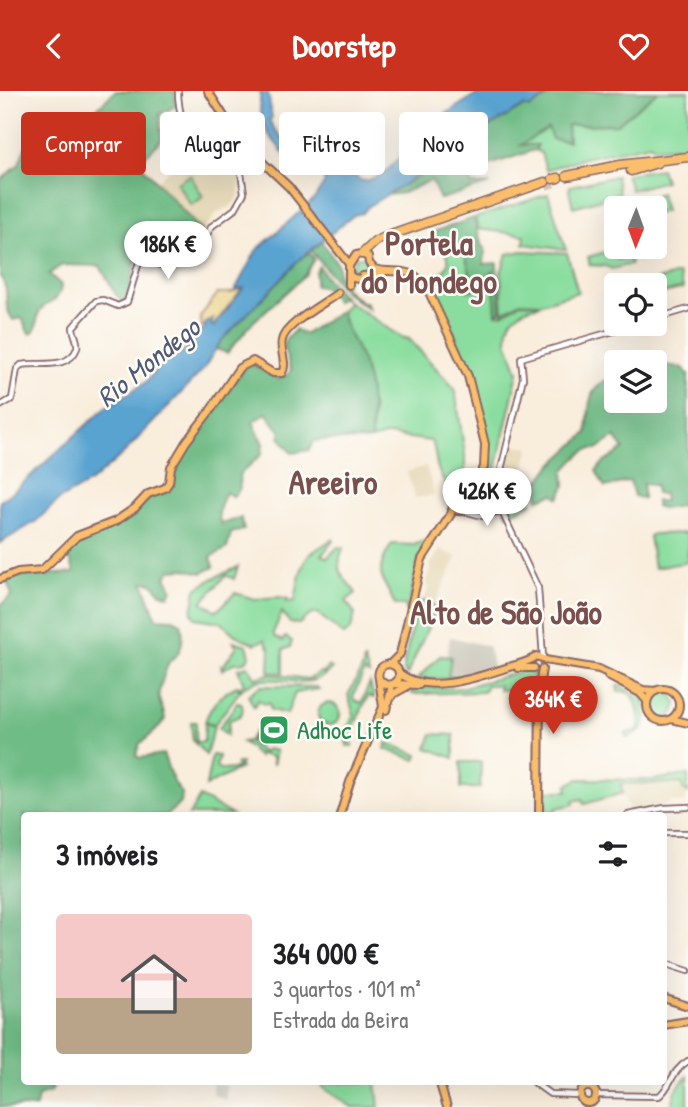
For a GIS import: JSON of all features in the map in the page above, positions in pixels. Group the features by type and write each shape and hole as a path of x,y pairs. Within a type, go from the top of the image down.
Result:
{"highway":[{"path":"556,181 688,159"},
{"path":"363,258 381,243 556,181 620,165 688,159"},
{"path":"631,171 657,163"}],"main road":[{"path":"211,91 242,139 290,187 343,252 349,264 350,275 344,289"},
{"path":"343,252 363,258 377,270 403,270 422,281 464,365 477,405 486,452 482,473 468,502 462,512 454,516 427,557 398,680 392,685 387,705 343,812"},
{"path":"349,264 363,258"},
{"path":"0,579 18,572 35,572 44,568 77,536 117,521 137,506 148,493 165,488 172,467 186,442 239,368 253,361 273,373 282,373 285,367 281,343 285,332 361,277 363,258"},
{"path":"343,812 350,782 383,707 378,672 382,666 390,664 400,654 422,559 451,514 454,498 467,492 476,479 482,451 463,372 419,283 402,274 353,278 350,275"},
{"path":"460,495 468,502"},
{"path":"453,507 462,512"},
{"path":"390,664 413,681 454,682 539,663 599,669 643,690 663,689 672,692 678,698 678,709 671,719"},
{"path":"379,678 386,685 456,686 539,663 603,674 640,693 648,701"},
{"path":"539,663 539,812"},
{"path":"387,705 400,689 414,685"},
{"path":"656,691 648,701 648,710 652,717 661,721 688,720"},
{"path":"678,709 688,720"},
{"path":"667,999 688,1006"},
{"path":"667,1024 688,1021"},
{"path":"442,1085 449,1107"},
{"path":"587,1085 580,1095 588,1105 596,1095 589,1085"}],"street":[{"path":"0,406 12,399 17,369 21,365 56,363 75,351 77,345 73,327 96,300 118,306 127,302 137,264 142,260 149,260 162,268 168,268 204,239 212,226 242,201 243,180 231,159 221,153 198,153 192,147 178,101 178,91"},
{"path":"667,315 688,309"},
{"path":"539,663 540,604 536,583 501,511 498,499 498,485 523,378 521,358 604,334"},
{"path":"468,502 475,514"},
{"path":"462,512 482,516 501,511"},
{"path":"643,812 688,807"},
{"path":"667,833 686,832"},
{"path":"667,964 688,971"},
{"path":"596,1095 659,1096 666,1089 675,1071 688,1061"},
{"path":"538,1085 550,1094 580,1095"}],"shaded area":[{"path":"163,175 237,175 240,181 238,198 228,209 226,207 216,214 202,233 156,182"},
{"path":"510,445 530,447 519,489 502,497 499,490"},
{"path":"426,466 435,495 415,498 407,472"},
{"path":"440,549 457,557 434,606 423,601 429,587 426,586 431,564"},
{"path":"450,637 488,646 494,669 466,676 449,674 452,657 447,656"},
{"path":"666,784 668,798 667,784 682,784 682,790 686,790 686,802 669,802 668,805 630,812 620,785"},
{"path":"212,1085 226,1085 226,1100 213,1094"}],"green space":[{"path":"115,91 175,91 176,106 160,112 160,141 146,156 146,112 93,112"},
{"path":"556,91 658,91 617,124 567,125 568,141 552,139 548,128 521,145 538,145 535,150 488,165 488,128 524,106 530,108"},
{"path":"658,91 688,91 688,147 655,148 650,144 580,159 546,170 541,153 535,150 537,146 519,146 548,128 568,140 567,125 617,124"},
{"path":"21,158 21,175 146,175 146,170 204,234 182,257 166,267 148,258 136,261 124,304 100,266 62,265 49,274 61,285 58,296 39,312 36,328 31,334 22,318 13,320 9,313 6,289 0,276 0,181 19,164"},
{"path":"661,169 665,181 631,190 626,174"},
{"path":"190,175 203,197 191,205 177,183"},
{"path":"420,175 469,175 471,185 490,184 440,199 431,180 403,193 386,195"},
{"path":"616,176 619,194 604,196 604,198 573,207 570,186"},
{"path":"548,194 566,250 524,244 525,235 479,229 475,218"},
{"path":"474,218 482,246 485,248 484,264 497,263 501,311 496,314 493,271 487,277 483,276 481,287 468,291 460,280 470,273 464,251 454,243 442,241 433,232"},
{"path":"438,239 449,244 454,242 464,251 471,273 460,280 483,276 493,270 496,314 503,314 520,303 541,304 523,310 511,320 508,328 507,341 518,372 495,473 486,471 485,427 471,375 450,325 429,285 430,280 443,272 448,264 447,254"},
{"path":"322,242 338,265 338,274 346,283 344,288 362,302 366,302 369,309 345,292 311,251"},
{"path":"522,251 567,253 578,292 542,303 520,302 503,312 501,273 507,254"},
{"path":"604,252 604,259 630,259 631,264 612,269 590,265 588,257"},
{"path":"309,253 314,259 305,275 253,322 227,353 216,349 302,257"},
{"path":"357,257 365,257 367,263 358,276 352,275 351,266"},
{"path":"319,266 347,301 341,297 336,302 326,289 315,286 315,273"},
{"path":"679,274 683,288 667,292 667,277"},
{"path":"349,302 401,337 409,339 455,389 465,455 463,491 453,492 444,481 431,441 389,435 371,440 373,408 342,318 341,311"},
{"path":"341,311 366,372 370,391 371,440 314,441 309,450 292,453 266,413 253,422 263,444 262,454 239,475 240,488 233,497 226,492 220,508 221,524 241,518 244,530 231,533 227,548 211,557 214,567 202,573 184,569 170,570 166,577 172,588 169,596 161,593 152,583 143,582 156,618 173,619 181,623 183,636 180,649 169,662 159,692 165,720 140,743 136,755 139,758 163,754 173,780 182,793 181,803 170,812 21,812 21,1085 48,1085 53,1088 51,1092 38,1096 36,1107 0,1107 0,606 12,595 6,580 30,575 74,573 71,561 65,555 78,541 116,526 150,497 174,485 173,471 185,448 245,368 251,364 279,379 287,375 291,370 284,350 285,340 295,330 305,334"},
{"path":"667,365 683,368 688,374 688,469 684,505 664,509 656,506 656,501 664,501 664,494 656,494 655,485 643,484 643,499 634,496 630,481 605,487 596,471 624,449 615,437 597,449 587,450 564,471 565,486 559,498 554,494 538,499 539,482 551,466 587,433 589,405 599,385 604,381 604,413 667,413"},
{"path":"529,495 532,503 507,515 503,502"},
{"path":"688,533 688,562 654,568 649,536"},
{"path":"332,539 322,555 327,558 338,547 343,548 339,568 356,593 346,601 355,614 351,629 344,635 317,613 299,624 290,623 282,612 273,633 283,641 285,637 292,641 290,647 283,650 283,673 269,672 270,649 264,640 255,644 235,635 221,622 195,618 192,612 196,589 238,567 234,579 226,575 202,602 217,611 235,593 255,599 278,597 288,598 286,602 295,601 305,561"},
{"path":"429,539 418,563 407,613 405,605 395,605 382,576 382,563 392,544 414,545"},
{"path":"423,601 437,607 407,675 404,672 404,664 416,609"},
{"path":"233,641 247,645 250,656 245,662 234,663 222,670 221,665 223,666 237,646"},
{"path":"440,656 451,657 448,676 466,677 418,678"},
{"path":"364,659 369,674 364,672 353,696 354,700 361,703 370,683 374,698 368,696 349,736 348,740 353,744 347,746 345,733 354,715 348,695 363,667"},
{"path":"248,666 256,678 269,674 309,679 321,672 324,674 328,666 332,668 323,677 312,681 263,680 251,683 241,690 239,687 244,684 238,669"},
{"path":"527,670 536,676 537,689 499,690 499,685 487,685 483,692 412,694 412,688 461,688"},
{"path":"619,685 644,700 646,718 642,729 628,738 626,733 638,730 638,711 630,694 618,691"},
{"path":"237,686 240,691 214,725 205,722 217,701"},
{"path":"260,686 319,689 295,693 287,714 271,710 269,703 258,700 254,707 248,695"},
{"path":"663,692 672,696 676,705 672,714 663,718 654,714 650,705 654,696"},
{"path":"237,703 242,705 242,712 229,721 227,735 219,728"},
{"path":"329,703 337,706 340,714 337,722 329,725 321,722 318,714 321,706"},
{"path":"191,722 196,722 196,742 204,742 205,723 214,726 206,755 193,741"},
{"path":"256,731 262,734 259,737 255,735 250,742 263,753 267,749 276,751 273,765 272,757 259,754 259,757 242,742 248,741"},
{"path":"432,734 454,735 454,758 427,748"},
{"path":"387,743 418,755 416,760 385,749"},
{"path":"212,755 219,756 216,767 220,770 236,769 237,763 241,763 241,768 206,786"},
{"path":"461,762 481,762 480,788 461,788"},
{"path":"688,775 688,793 683,790 682,783 620,784 623,793 584,804 582,799 573,801 574,804 556,808 556,811 546,811 546,791 568,791 567,785 578,779 651,780"},
{"path":"200,797 227,812 191,812"},
{"path":"688,1076 688,1107 673,1107 677,1090"},
{"path":"322,1085 376,1085 379,1107 352,1107"}],"sand":[{"path":"244,286 213,326 212,319 202,327 200,317 218,293 231,293"}],"water":[{"path":"260,91 268,91 272,118 269,120 279,135 279,147 265,127 265,112 260,112"},
{"path":"556,91 529,108 524,106 489,127 488,112 449,112 481,92"},
{"path":"399,158 399,175 420,175 370,205 362,213 354,215 302,257 221,341 203,370 124,453 92,481 59,500 35,522 0,543 0,501 105,408 146,382 165,359 171,356 172,361 213,318 211,325 214,326 243,288 235,290 256,251 314,199 325,182 322,175 354,175 362,181 385,175 385,171"}],"tunnel":[{"path":"546,186 555,183"},
{"path":"338,293 345,288"}],"place":[{"name":"Adhoc Life","path":"274,730"}],"district":[{"name":"Portela do Mondego","path":"429,262"},
{"name":"Areeiro","path":"333,482"},
{"name":"Alto de São João","path":"506,612"}],"water label":[{"name":"Rio Mondego","path":"148,362"}]}
